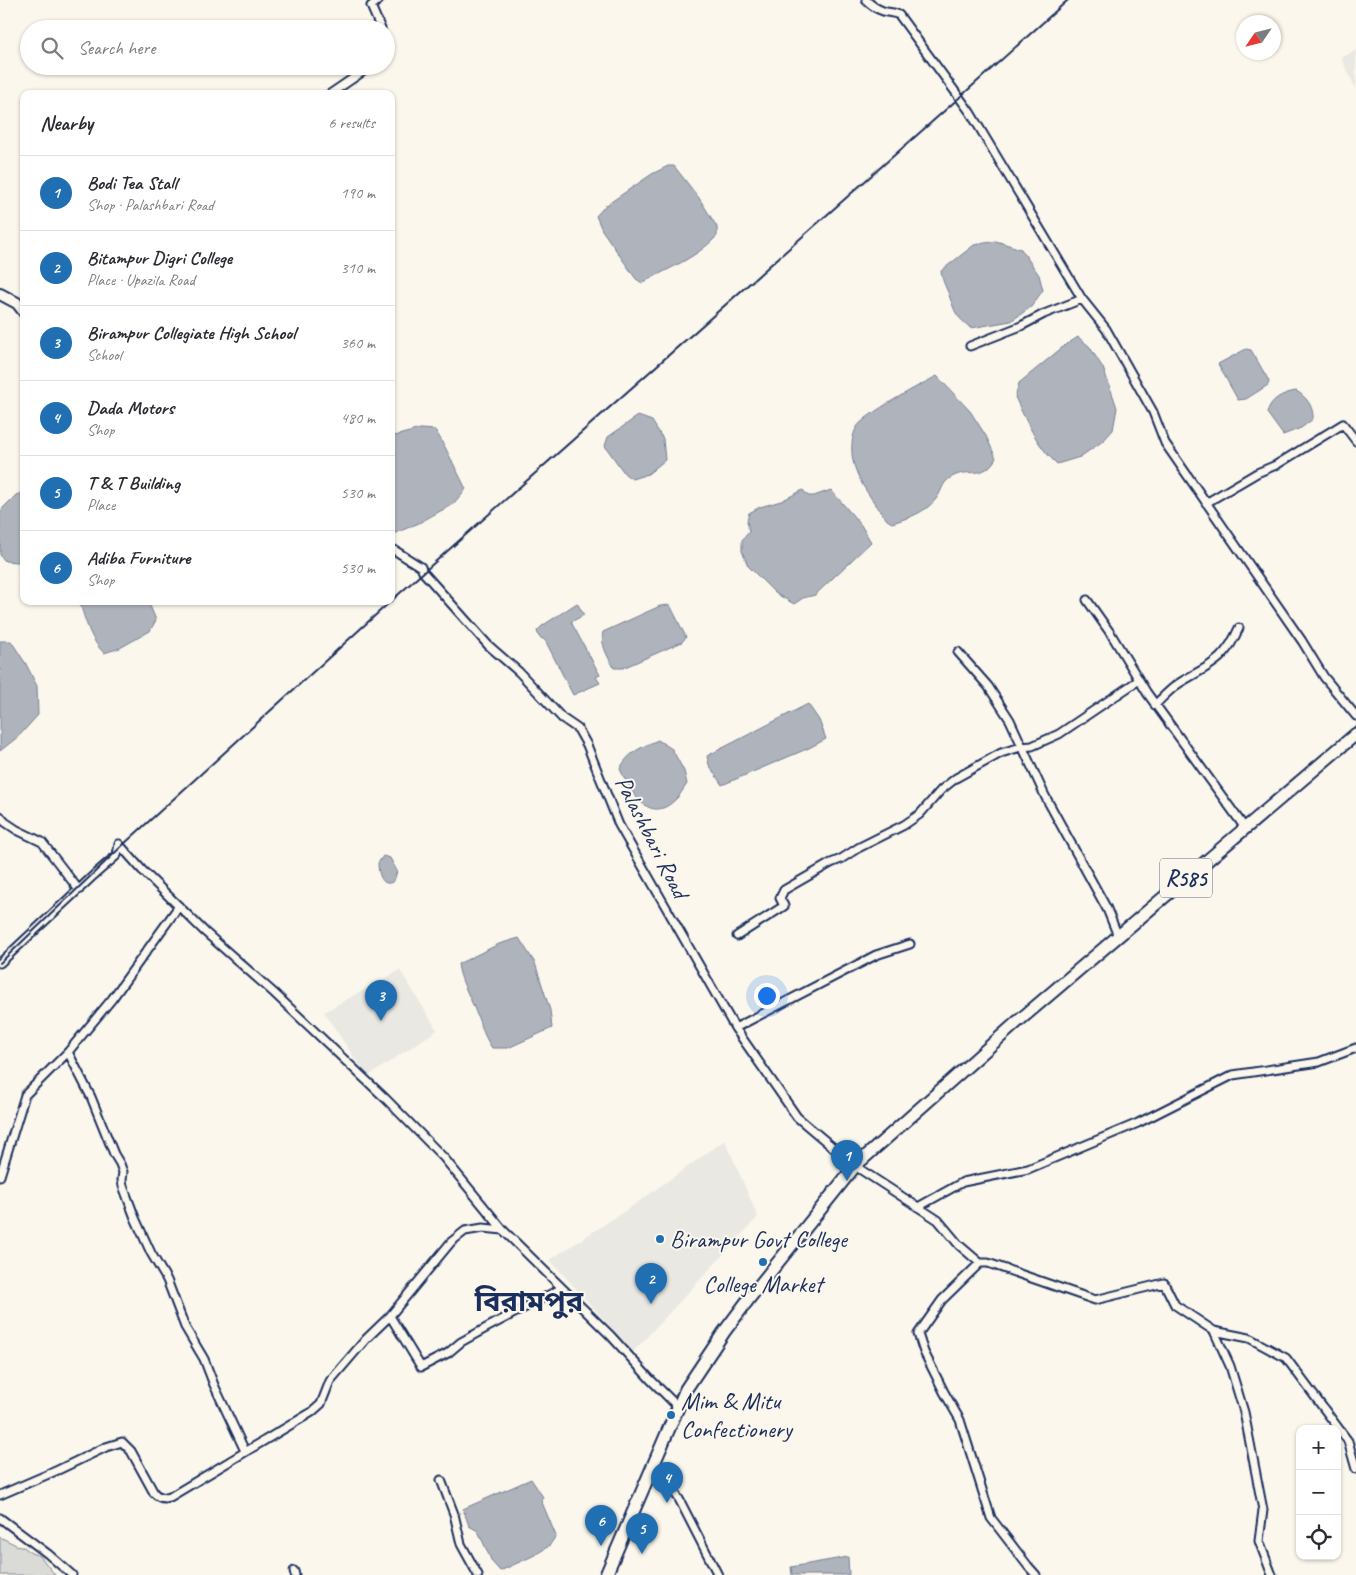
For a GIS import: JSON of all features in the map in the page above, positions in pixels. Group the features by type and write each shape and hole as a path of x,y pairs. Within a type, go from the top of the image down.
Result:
{"main road":[{"name":"R585","path":"606,1575 686,1389 729,1325 855,1166 1016,1023 1356,734"}],"street":[{"path":"377,20 371,6 379,0"},
{"path":"866,0 877,9 899,15 960,97 1082,299 1106,329 1153,412 1165,443 1302,641 1324,677 1356,716"},
{"path":"336,90 358,75"},
{"path":"0,294 20,300"},
{"path":"970,346 1082,299"},
{"path":"1206,503 1257,473 1276,466 1343,424 1356,441"},
{"name":"Palashbari Road","path":"395,551 421,568 488,645 519,672 562,718 578,729 587,745 619,825 735,1028 798,1117 855,1166 938,1220 960,1245 980,1263"},
{"path":"1087,600 1111,634 1155,705 1245,828"},
{"path":"1155,705 1180,682 1222,657 1230,647 1239,628"},
{"path":"958,652 1000,703 1010,720 1021,747 1058,822 1107,909 1118,936"},
{"path":"737,936 784,906 780,898 784,890 858,848 904,825 920,814 941,790 956,778 1001,753 1032,746 1059,734 1139,680"},
{"path":"0,816 17,830 42,842 79,890"},
{"path":"0,963 117,855 119,844 142,870 205,932 274,993 386,1099 444,1158 503,1230 611,1336 678,1407"},
{"path":"0,1176 25,1095 68,1052 112,999 179,906"},
{"path":"735,1028 876,955 910,944"},
{"path":"918,1206 963,1182 1028,1169 1138,1123 1233,1075 1319,1062 1356,1048"},
{"path":"68,1052 91,1097 114,1154 120,1164 123,1172 123,1186 135,1218 151,1253 167,1280 185,1327 204,1359 245,1451"},
{"path":"0,1495 106,1447 122,1442 131,1451 143,1476 158,1497 165,1498 187,1488 312,1412 321,1404 330,1382 366,1339 390,1316 451,1242 465,1231 484,1228 503,1230"},
{"path":"1036,1575 991,1518 960,1420 924,1352 918,1334 942,1300 980,1263 988,1263 1095,1300 1164,1282 1175,1305 1214,1332 1249,1338 1286,1358 1348,1441 1356,1468"},
{"path":"390,1316 421,1367 448,1353 462,1342 488,1327 562,1288"},
{"path":"1214,1332 1230,1366 1244,1412 1263,1510 1259,1540 1272,1575"},
{"path":"655,1464 679,1499 718,1575"},
{"path":"442,1480 454,1514 461,1544 478,1575"},
{"path":"0,1518 48,1554 72,1575"}],"shaded area":[{"path":"1356,50 1356,89 1341,58"},
{"path":"668,166 674,166 699,198 717,227 717,236 691,257 642,283 636,279 602,230 596,216 605,206 652,174"},
{"path":"996,241 1021,249 1039,275 1043,290 1031,307 1011,321 971,328 956,312 943,282 941,271 974,245"},
{"path":"1078,337 1089,346 1103,368 1117,408 1113,430 1103,441 1080,457 1057,464 1038,441 1015,397 1019,383 1064,346"},
{"path":"1246,349 1251,350 1269,381 1268,385 1246,399 1238,400 1218,364"},
{"path":"937,376 970,411 986,436 996,458 986,469 958,474 952,477 944,484 936,499 927,508 910,517 892,523 887,520 867,492 855,469 852,457 854,435 862,421 894,400"},
{"path":"1296,391 1309,402 1313,419 1301,428 1283,435 1267,413 1274,400 1286,393"},
{"path":"638,416 652,421 663,439 665,460 648,474 632,479 625,474 605,446 608,437"},
{"path":"420,429 435,430 466,489 453,504 419,523 395,533 395,436"},
{"path":"803,490 808,496 814,496 831,490 861,525 871,542 815,595 803,598 794,604 775,593 748,566 742,551 742,540 749,532 747,521 749,513"},
{"path":"20,494 20,562 16,562 5,561 0,555 0,511 16,495"},
{"path":"577,603 584,615 571,622 600,675 596,677 600,683 573,695 545,640 539,637 537,631"},
{"path":"81,605 150,605 156,620 150,631 120,648 104,653 95,643"},
{"path":"670,605 686,637 682,642 623,668 614,668 604,646 603,632 660,606"},
{"path":"0,641 11,641 26,664 37,686 38,715 19,736 0,751"},
{"path":"808,704 819,720 826,739 722,785 709,765 707,756"},
{"path":"658,740 672,749 684,771 687,784 675,800 665,807 656,809 648,807 641,802 629,786 620,769 631,754"},
{"path":"383,856 390,858 397,871 394,881 390,883 386,883 382,879 379,871 378,863"},
{"path":"519,938 535,963 550,1010 552,1028 508,1048 492,1048 464,985 458,964 499,944"},
{"path":"400,970 437,1030 367,1077 324,1012"},
{"name":"Birampur Govt College","path":"725,1140 758,1217 633,1352 550,1260 634,1205"},
{"path":"531,1479 543,1497 541,1500 556,1536 549,1546 535,1555 500,1571 492,1562 478,1531 469,1526 463,1509"},
{"path":"0,1537 40,1556 55,1575 0,1575"},
{"path":"848,1557 849,1575 792,1575 791,1567"}],"railway":[{"path":"395,597 1068,0"},
{"path":"0,963 124,844 387,605"}],"place":[{"name":"Birampur Collegiate High School","path":"381,1021"},
{"name":"Bodi Tea Stall","path":"847,1181"},
{"name":"Birampur Govt College","path":"660,1239"},
{"name":"College Market","path":"763,1262"},
{"name":"Bitampur Digri College","path":"651,1304"},
{"name":"Mim & Mitu Confectionery","path":"671,1415"},
{"name":"Dada Motors","path":"667,1503"},
{"name":"Adiba Furniture","path":"601,1546"},
{"name":"T & T Building","path":"642,1554"}],"district":[{"name":"বিরামপুর","path":"529,1301"}]}
